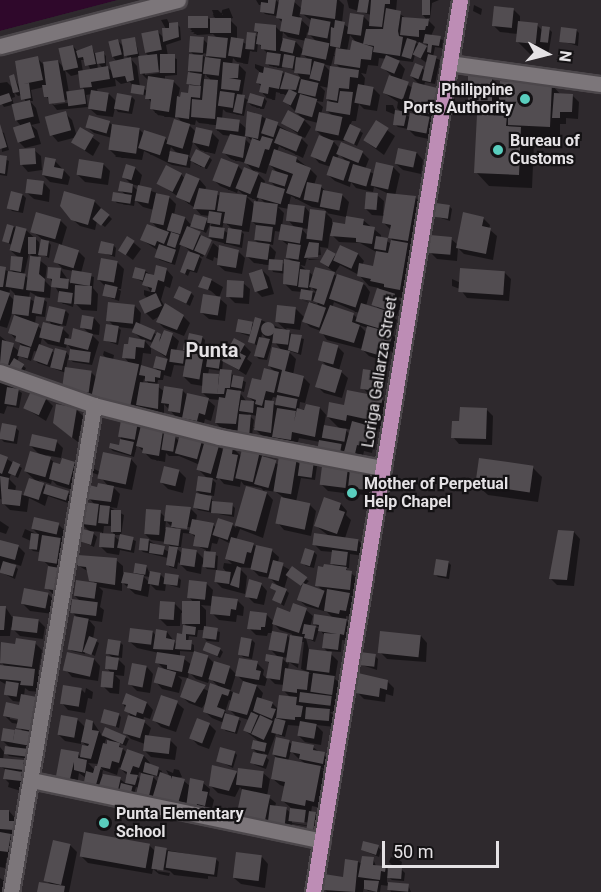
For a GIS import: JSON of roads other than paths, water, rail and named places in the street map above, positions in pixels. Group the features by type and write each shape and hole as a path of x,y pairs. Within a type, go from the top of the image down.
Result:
{"main road":[{"name":"Loriga Gallarza Street","path":"313,892 460,0"}],"street":[{"path":"0,46 178,0"},
{"path":"449,63 601,84"},
{"path":"0,372 94,405 220,437 383,468"},
{"path":"11,892 94,405"},
{"path":"30,780 322,841"}],"place":[{"name":"Philippine Ports Authority","path":"525,99"},
{"name":"Bureau of Customs","path":"498,150"},
{"name":"Mother of Perpetual Help Chapel","path":"352,493"},
{"name":"Punta Elementary School","path":"104,823"}],"district":[{"name":"Punta","path":"212,350"}]}
